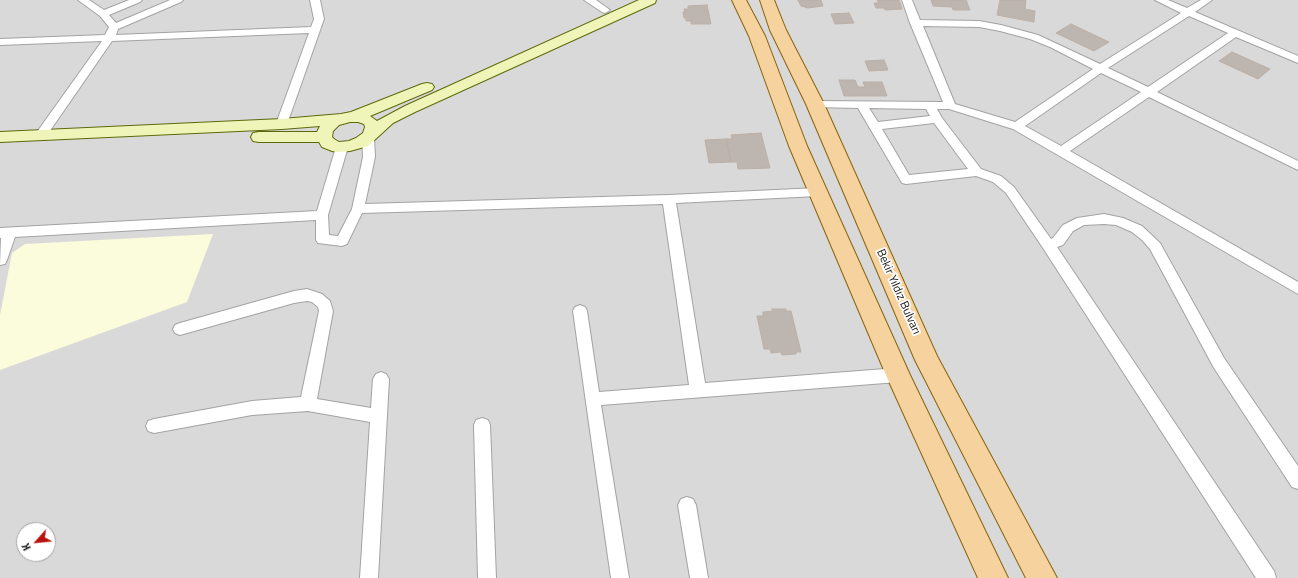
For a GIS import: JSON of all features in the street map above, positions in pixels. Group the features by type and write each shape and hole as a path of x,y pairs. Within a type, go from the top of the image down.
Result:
{"main road":[{"path":"739,0 757,36 798,146 898,375 993,578"},
{"name":"Bekir Yıldız Bulvarı","path":"767,0 778,30 815,104 927,360 1042,578"}],"street":[{"path":"84,0 103,14 114,27"},
{"path":"103,14 137,0"},
{"path":"41,135 109,38 114,27 178,0"},
{"path":"282,124 319,19 315,0"},
{"path":"589,0 605,10"},
{"path":"628,0 381,106 347,118 328,127 324,137 328,143 342,147 358,144 388,120 410,108 499,70 650,0"},
{"path":"907,0 950,106"},
{"path":"1160,0 1298,60"},
{"path":"1017,126 1101,68 1208,0"},
{"path":"916,23 979,24 1012,30 1044,41 1298,166"},
{"path":"0,42 315,30"},
{"path":"1062,151 1235,33"},
{"path":"815,104 862,105 934,112 977,172"},
{"path":"862,105 906,180 977,172 991,176 1004,183 1048,245 1267,578"},
{"path":"875,126 934,112 950,106 1017,126 1298,289"},
{"path":"0,136 282,124 361,117 369,121 372,125 368,157 358,209 342,241 323,240 322,215 342,147"},
{"path":"0,149 261,137 324,137"},
{"path":"358,209 669,199 818,192"},
{"path":"669,199 698,391"},
{"path":"0,260 5,233 322,215"},
{"path":"1048,245 1058,242 1068,228 1082,221 1104,219 1118,221 1137,229 1147,237 1155,246 1219,363 1298,481"},
{"path":"180,329 294,297 307,295 317,298 325,305 326,311 308,404"},
{"path":"580,311 620,578"},
{"path":"592,399 898,375"},
{"path":"369,578 381,379"},
{"path":"154,426 252,408 308,404 348,410 379,417"},
{"path":"482,425 487,578"},
{"path":"687,505 699,578"}],"shaded area":[{"path":"0,0 1298,0 1298,578 0,578"},
{"path":"213,234 187,302 0,370 0,315 12,253 25,244"}],"building":[{"path":"798,0 821,0 823,6 808,8 801,6"},
{"path":"877,0 899,0 902,9 885,10 884,8 876,8 874,3 879,3"},
{"path":"931,0 966,0 970,10 953,10 952,7 933,6"},
{"path":"1000,0 1026,0 1025,9 1035,11 1034,22 997,15"},
{"path":"707,5 711,24 691,24 691,21 686,21 686,18 684,18 684,9 688,9 688,6"},
{"path":"849,13 854,23 835,24 831,14"},
{"path":"1071,24 1109,42 1094,51 1056,33"},
{"path":"1232,52 1270,69 1258,79 1219,61"},
{"path":"884,60 888,70 869,71 865,61"},
{"path":"839,80 855,80 858,87 865,87 863,82 882,82 887,96 844,96"},
{"path":"761,133 770,168 738,169 737,162 731,162 726,139 732,139 731,135"},
{"path":"726,139 731,162 709,163 705,140"},
{"path":"772,309 786,309 786,311 791,311 801,352 782,355 781,352 771,353 770,349 764,349 757,316 763,316 763,312 773,311"}]}
